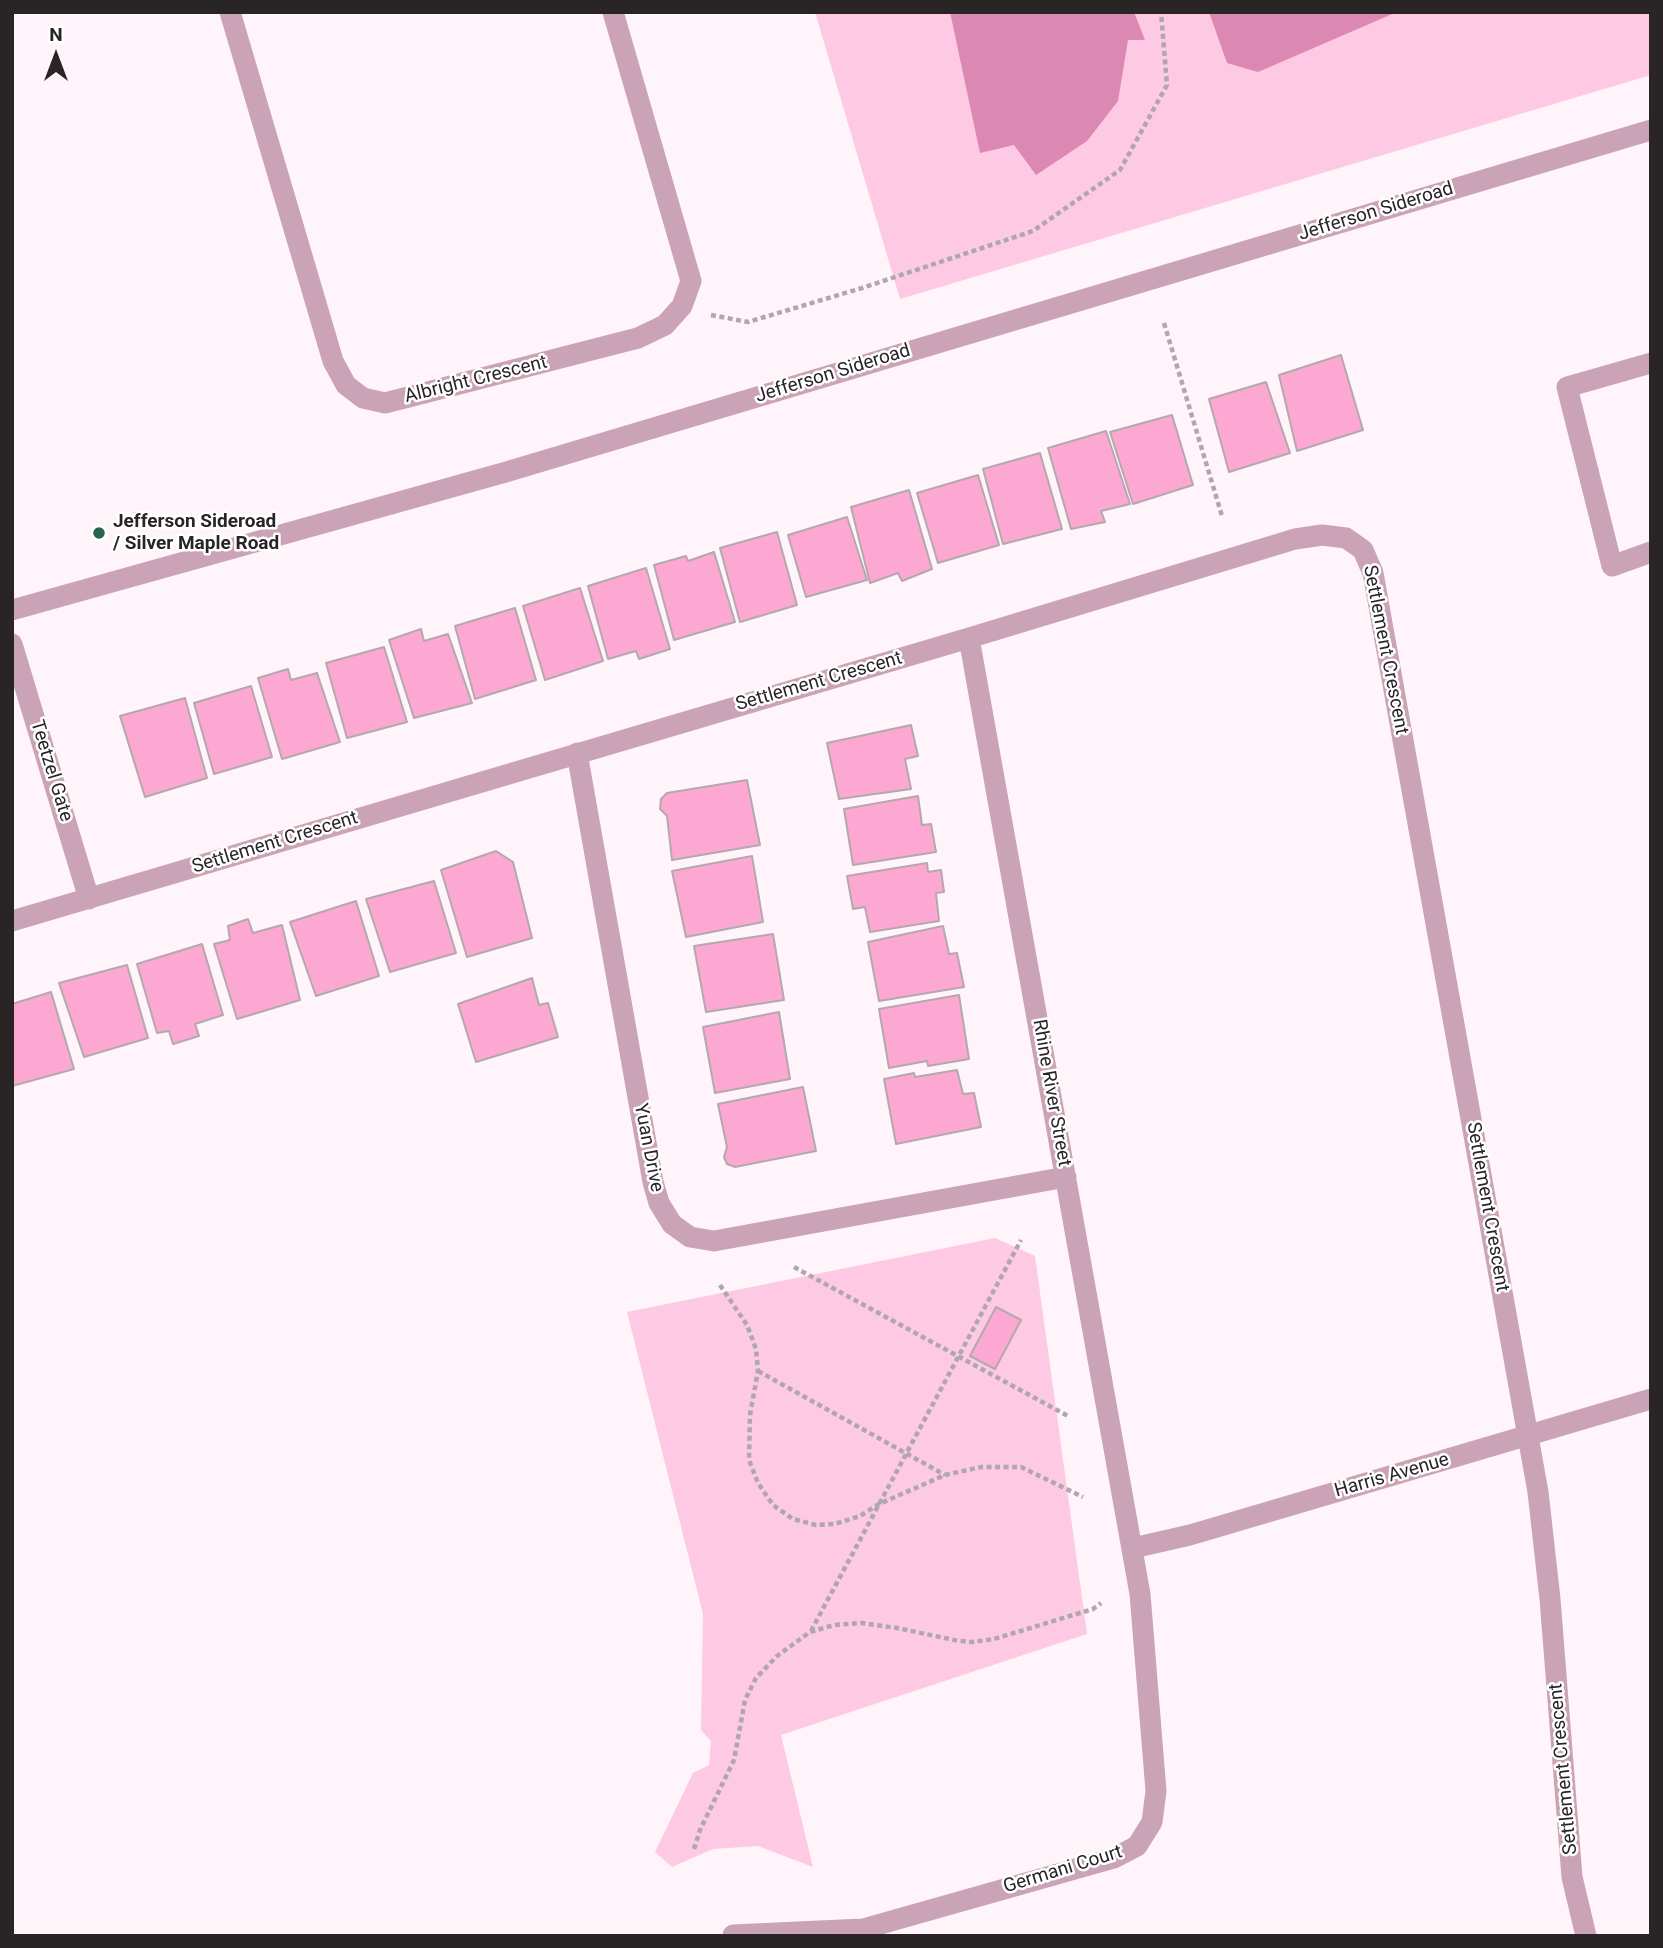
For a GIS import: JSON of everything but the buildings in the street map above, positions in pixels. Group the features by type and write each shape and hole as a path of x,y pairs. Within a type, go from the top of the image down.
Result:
{"street":[{"name":"Albright Crescent","path":"230,12 333,361 346,385 363,398 385,403 638,338 665,325 682,306 691,281 613,12"},
{"name":"Jefferson Sideroad","path":"12,610 519,468 1651,130"},
{"path":"1651,363 1567,387 1612,566 1651,552"},
{"name":"Settlement Crescent","path":"12,920 969,638 1295,539 1322,535 1346,538 1363,550 1373,573 1538,1492 1550,1599 1572,1877 1586,1936"},
{"name":"Rhine River Street","path":"969,638 1133,1548"},
{"name":"Teetzel Gate","path":"12,644 89,899"},
{"name":"Yuan Drive","path":"577,753 653,1182 659,1203 671,1224 690,1237 714,1241 1066,1177"},
{"name":"Harris Avenue","path":"1133,1548 1190,1535 1651,1399"},
{"name":"Germani Court","path":"733,1935 863,1930 1114,1858 1137,1846 1152,1822 1156,1791 1141,1603 1133,1548"}],"path":[{"path":"711,315 748,322 862,288 1033,231 1120,170 1167,85 1161,12"},
{"path":"1164,323 1222,516"},
{"path":"810,1632 1021,1240"},
{"path":"794,1267 1068,1416"},
{"path":"720,1285 747,1325 755,1349 758,1371 750,1415 749,1460 758,1483 773,1506 793,1519 816,1525 835,1524 860,1516 879,1504 945,1475 981,1466 1021,1466 1083,1497"},
{"path":"758,1371 945,1475"},
{"path":"694,1849 700,1830 734,1760 745,1700 756,1678 777,1656 810,1632 834,1625 861,1623 972,1642 994,1639 1093,1609 1101,1603"}],"shaded area":[{"path":"815,12 1651,12 1651,75 900,299"},
{"path":"950,12 1134,12 1145,40 1128,40 1118,101 1087,141 1036,175 1014,145 980,153"},
{"path":"1209,12 1397,12 1258,72 1227,63"},
{"path":"995,1238 1035,1256 1087,1634 781,1735 813,1867 758,1846 713,1849 672,1867 655,1852 693,1773 709,1765 711,1741 701,1730 703,1614 627,1312"}],"place":[{"name":"Jefferson Sideroad / Silver Maple Road","path":"99,533"}]}
